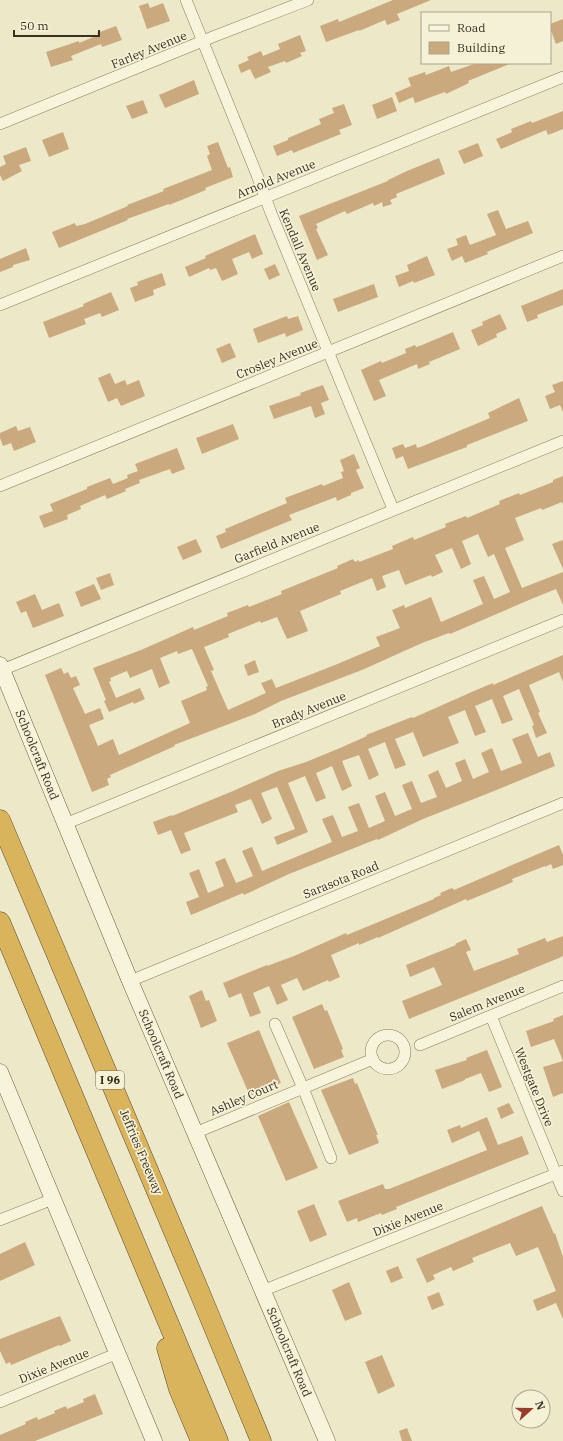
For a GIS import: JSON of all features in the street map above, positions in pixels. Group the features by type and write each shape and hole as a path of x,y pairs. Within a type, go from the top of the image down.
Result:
{"highway":[{"path":"0,803 21,869"},
{"name":"Jeffries Freeway","path":"0,820 261,1441"},
{"path":"0,922 218,1441"},
{"path":"140,1256 179,1389 201,1441"},
{"path":"199,1291 261,1407 276,1441"}],"main road":[{"name":"Schoolcraft Road","path":"1,667 130,981 327,1441"},
{"path":"0,1072 154,1441"}],"street":[{"name":"Kendall Avenue","path":"186,0 393,510"},
{"name":"Farley Avenue","path":"0,124 308,0"},
{"name":"Arnold Avenue","path":"0,305 563,78"},
{"name":"Crosley Avenue","path":"0,486 258,380 329,353 563,256"},
{"name":"Garfield Avenue","path":"1,667 563,441"},
{"name":"Brady Avenue","path":"65,824 563,620"},
{"name":"Sarasota Road","path":"130,981 563,803"},
{"name":"Salem Avenue","path":"420,1045 563,986"},
{"name":"Westgate Drive","path":"491,1016 560,1172 563,1191"},
{"path":"275,1024 331,1158"},
{"name":"Ashley Court","path":"195,1133 373,1059"},
{"name":"Dixie Avenue","path":"262,1291 560,1172"},
{"path":"0,1220 53,1198"},
{"name":"Dixie Avenue","path":"0,1402 118,1353"}],"building":[{"path":"393,0 431,0 397,14 400,20 387,25 385,20 359,31 326,42 320,26 338,19 339,22"},
{"path":"148,3 150,8 163,3 170,21 147,29 139,6"},
{"path":"563,19 563,41 556,44 551,31 551,24"},
{"path":"116,26 122,40 102,47 101,44 71,56 73,60 51,67 46,52 79,41 79,43 98,35 97,33"},
{"path":"300,35 306,51 300,53 302,56 286,63 285,61 268,67 271,72 255,79 250,69 241,73 238,65 249,60 247,57 261,51 263,56 280,49 278,44"},
{"path":"474,64 510,64 468,81 469,83 446,94 445,92 415,103 413,97 399,103 395,93 411,86 408,78 425,72 426,75 449,66 451,72"},
{"path":"194,80 199,94 165,108 159,95"},
{"path":"392,97 397,111 377,119 372,105"},
{"path":"143,100 148,113 132,119 126,106"},
{"path":"344,104 352,125 339,130 341,134 293,153 292,150 277,156 273,146 321,124 319,119 334,113 332,108"},
{"path":"563,111 563,129 548,135 546,130 501,149 496,139 512,132 511,129"},
{"path":"63,132 69,149 49,157 42,140"},
{"path":"218,142 233,177 205,188 206,190 169,205 127,219 128,220 59,248 52,232 75,223 76,226 85,224 128,206 127,205 164,191 163,189 212,170 207,156 210,154 207,146"},
{"path":"478,143 483,156 464,164 458,151"},
{"path":"26,147 31,161 19,165 22,171 3,181 0,175 0,167 6,164 3,156"},
{"path":"439,158 445,174 396,194 397,197 390,200 392,204 383,207 382,202 374,206 373,203 347,214 345,211 316,224 318,228 316,229 328,255 317,260 299,216 388,181 407,171"},
{"path":"498,210 506,229 528,221 533,233 465,263 462,256 452,261 447,249 458,245 456,239 466,235 470,245 496,235 487,214"},
{"path":"255,234 263,254 252,259 249,252 232,259 238,274 222,281 216,268 210,270 209,268 189,277 185,267 206,258 205,256"},
{"path":"26,248 30,260 13,265 13,267 0,272 0,259"},
{"path":"427,256 435,275 414,283 413,281 399,287 395,276 409,271 407,265"},
{"path":"275,264 280,275 269,280 264,269"},
{"path":"162,273 166,285 153,290 154,295 135,302 130,288 138,285 137,282"},
{"path":"374,284 378,297 338,312 333,299"},
{"path":"563,289 563,305 537,315 538,318 527,322 521,306"},
{"path":"111,292 119,310 102,317 100,313 84,319 86,324 49,338 43,322 84,306 83,304"},
{"path":"500,314 507,329 496,334 497,337 478,346 471,330 483,325 482,322"},
{"path":"287,316 288,319 298,316 303,330 286,337 285,333 258,343 253,329"},
{"path":"453,332 460,349 429,362 430,364 418,369 417,364 379,380 386,396 374,401 361,370 381,361 382,363 406,353 405,349 415,345 416,347 422,345"},
{"path":"230,343 236,357 222,363 216,349"},
{"path":"110,373 115,384 125,380 127,385 139,380 145,396 121,406 117,398 108,402 98,378"},
{"path":"563,381 563,412 560,405 550,409 545,396 555,392 552,385"},
{"path":"323,385 329,400 321,403 325,414 315,418 311,406 274,419 269,406 301,395 300,393"},
{"path":"519,398 528,421 467,445 467,447 408,469 403,456 396,459 392,448 403,444 405,448 416,444 417,448 423,446 490,418 488,413"},
{"path":"233,424 239,439 202,454 196,438"},
{"path":"16,426 18,431 30,427 36,442 14,451 11,443 3,446 0,433"},
{"path":"177,448 185,469 172,474 170,469 139,480 140,483 125,489 126,491 107,499 105,495 80,506 81,509 67,515 68,519 44,528 39,516 53,511 50,504 110,478 113,484 128,478 127,475 138,471 135,464"},
{"path":"354,454 360,468 356,470 364,488 337,501 336,497 289,515 292,520 221,549 216,536 226,532 225,529 287,503 285,498 343,478 341,472 344,471 340,460"},
{"path":"563,476 563,505 562,502 515,518 524,540 505,548 522,588 563,572 563,605 556,589 450,634 449,633 422,643 362,670 281,701 255,714 174,745 175,746 110,775 111,777 107,779 109,785 92,792 45,675 61,668 64,674 68,672 71,678 76,676 80,685 73,688 85,714 100,708 104,719 89,725 98,746 113,739 119,755 190,723 181,701 207,690 206,687 208,686 192,649 178,654 177,651 160,658 170,683 159,688 152,669 130,678 127,671 110,678 111,681 109,682 116,698 140,688 145,699 134,704 133,702 109,712 104,701 106,700 93,668 141,650 193,627 194,630 228,616 227,613 248,605 249,607 282,594 281,591 338,568 337,566 353,559 355,562 359,560 359,562 393,549 392,546 413,537 414,540 446,527 445,524 466,516 467,518 500,504 499,501 519,493 520,495 553,482 553,480","holes":["478,534 488,557 494,554 510,592 494,599 484,576 473,580 483,604 441,622 431,597 405,608 404,605 392,610 400,628 376,637 380,646 276,688 272,679 261,683 266,693 228,710 211,671 214,670 204,647 229,637 228,634 260,621 261,623 277,617 287,639 298,635 308,631 300,611 341,594 340,591 372,578 377,591 386,587 382,576 399,570 405,585 431,575 432,577 443,572 435,555 452,548 461,569 471,564 462,541"]},
{"path":"196,539 202,552 183,560 177,547"},
{"path":"563,540 563,569 552,544"},
{"path":"110,573 114,585 101,590 96,578"},
{"path":"94,584 101,599 81,607 75,592"},
{"path":"35,594 42,610 59,603 64,616 33,628 26,611 21,613 16,602"},
{"path":"563,655 563,682 559,672 529,685 540,712 538,713 547,733 536,738 532,726 534,725 519,689 503,696 513,720 502,724 492,699 475,706 486,732 475,736 465,710 448,717 459,743 423,757 413,732 395,739 406,765 395,769 385,742 368,749 379,775 369,780 359,755 342,761 352,786 342,791 332,766 316,773 326,798 316,802 305,776 288,783 308,832 277,845 274,837 295,829 277,787 261,793 272,819 262,824 251,799 235,805 238,812 184,833 191,850 181,854 171,830 158,835 153,822 172,816 278,771 306,762 367,736 366,735 412,717 413,718 493,683 493,685"},
{"path":"255,660 259,672 248,676 244,665"},
{"path":"528,733 538,757 550,752 555,766 423,819 378,840 377,839 289,874 244,895 243,893 191,915 186,902 199,897 189,873 199,869 208,893 224,886 215,862 225,858 236,883 253,876 242,851 252,847 262,871 332,842 322,819 333,815 342,837 358,831 348,807 359,803 369,828 385,821 375,796 385,792 395,816 412,809 402,785 412,781 421,803 437,797 428,775 438,770 446,788 462,781 455,763 465,759 473,779 489,772 481,753 492,748 501,771 522,763 512,739"},
{"path":"559,845 563,855 563,865 553,869 551,864 545,866 512,879 513,882 467,901 466,899 378,938 359,945 359,943 331,955 340,977 329,982 328,980 303,991 297,978 281,985 288,1000 277,1005 269,986 253,993 261,1013 250,1017 241,993 229,998 223,983 294,956 346,933 347,935 434,899 441,895 440,893 452,888 454,890"},
{"path":"563,936 563,956 409,1019 402,1001 442,985 434,967 410,977 406,965 456,945 455,944 466,939 471,950 466,952 474,971 519,954 517,949 545,938 547,942"},
{"path":"202,990 206,1001 209,1000 217,1021 201,1028 189,996"},
{"path":"322,1004 325,1011 327,1010 343,1049 341,1050 344,1057 314,1069 292,1017"},
{"path":"563,1015 563,1061 554,1039 531,1047 526,1031 554,1021 553,1019"},
{"path":"259,1030 281,1083 250,1096 227,1043"},
{"path":"487,1050 502,1087 489,1092 481,1073 442,1089 435,1070 467,1060 466,1058"},
{"path":"563,1061 563,1093 553,1097 543,1067"},
{"path":"353,1078 355,1084 357,1083 378,1135 376,1135 379,1143 349,1155 321,1090"},
{"path":"289,1102 318,1168 286,1181 258,1116"},
{"path":"509,1103 514,1113 501,1119 497,1108"},
{"path":"487,1117 498,1145 522,1136 529,1154 396,1207 397,1209 382,1215 381,1213 358,1222 357,1218 347,1222 338,1201 383,1184 385,1189 389,1189 487,1150 479,1131 452,1143 447,1130 460,1125 461,1128"},
{"path":"314,1204 327,1235 310,1242 297,1211"},
{"path":"542,1206 554,1234 555,1233 563,1257 563,1319 556,1303 537,1311 533,1300 556,1291 538,1247 516,1256 510,1243 472,1258 474,1262 453,1271 451,1267 433,1275 435,1279 427,1283 416,1259"},
{"path":"25,1242 35,1265 0,1281 0,1254"},
{"path":"398,1266 403,1278 391,1283 386,1271"},
{"path":"349,1282 362,1314 345,1321 332,1290"},
{"path":"439,1292 444,1305 432,1310 427,1297"},
{"path":"60,1316 71,1341 11,1365 10,1362 6,1364 0,1351 0,1339"},
{"path":"382,1355 395,1386 378,1394 365,1362"},
{"path":"95,1394 103,1414 35,1441 0,1441 0,1435 26,1424 25,1422 37,1417 38,1420 55,1413 54,1411 66,1406 67,1409 84,1402 83,1399"},
{"path":"407,1428 412,1441 402,1441 399,1431"}]}
